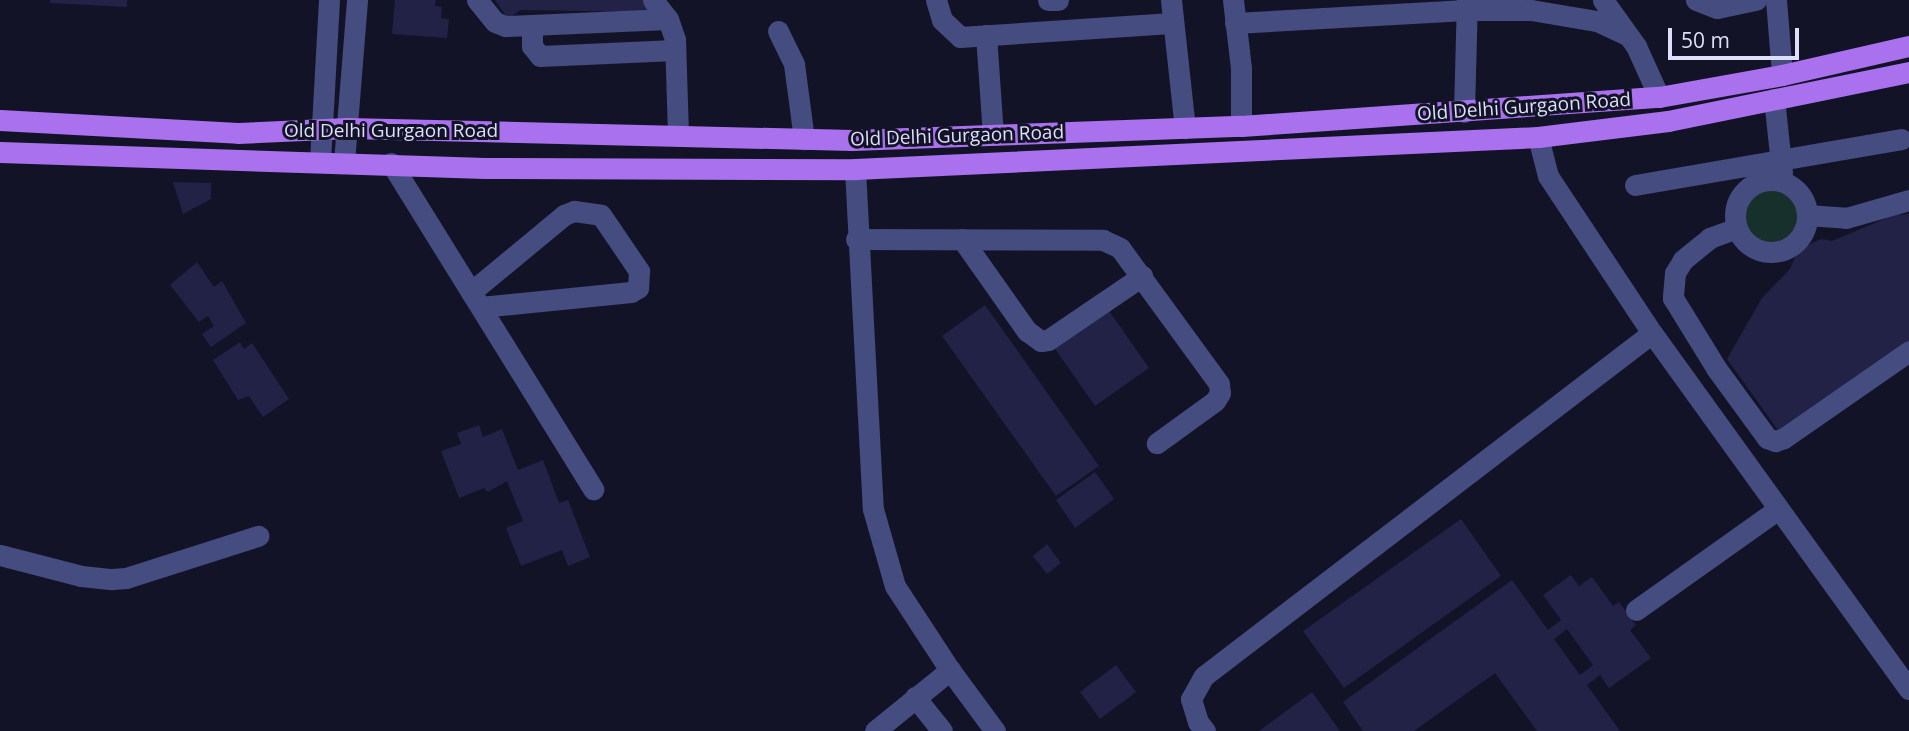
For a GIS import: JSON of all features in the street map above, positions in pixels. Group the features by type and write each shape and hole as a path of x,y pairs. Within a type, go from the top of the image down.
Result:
{"main road":[{"name":"Old Delhi Gurgaon Road","path":"0,120 238,133 347,128 804,139 1241,126 1604,103 1659,97 1782,75 1909,46"},
{"name":"Old Delhi Gurgaon Road","path":"0,152 258,162 320,160 485,168 855,169 1538,137 1668,121 1909,72"},
{"path":"1604,103 1606,128"}],"street":[{"path":"320,160 319,128 329,0"},
{"path":"344,162 357,0"},
{"path":"477,0 500,24 532,26 668,19"},
{"path":"653,0 668,19 675,50 678,136"},
{"path":"936,0 942,20 960,37 1172,23"},
{"path":"1048,0 1058,0"},
{"path":"1171,0 1185,128"},
{"path":"1233,0 1241,68 1241,126"},
{"path":"1603,0 1636,46 1659,97"},
{"path":"1696,0 1717,8 1756,0"},
{"path":"1776,0 1782,75"},
{"path":"1236,23 1467,5 1564,14 1597,21 1627,34"},
{"path":"1464,112 1467,5"},
{"path":"532,26 532,46 540,56 675,50"},
{"path":"778,31 794,64 804,139"},
{"path":"986,35 993,135"},
{"path":"1774,99 1783,182"},
{"path":"1538,137 1543,166 1551,183 1652,334 1909,689"},
{"path":"1635,185 1901,139"},
{"path":"391,163 593,489"},
{"path":"855,169 856,239 873,509 895,586 950,670 995,731"},
{"path":"1769,180 1783,182 1795,190 1804,201 1806,226 1798,240 1786,249 1771,253 1756,249 1744,241 1737,228 1735,215 1745,190 1769,180"},
{"path":"1807,215 1846,218 1909,200"},
{"path":"574,211 601,215 639,271 638,288 631,292 476,299 564,215 574,211"},
{"path":"1737,228 1710,238 1683,260 1672,284 1673,298 1716,368 1767,438 1774,442 1784,438 1909,351"},
{"path":"856,239 1103,240 1120,248 1214,374 1220,393 1215,401 1157,443"},
{"path":"961,239 1027,331 1041,341 1048,340 1142,276"},
{"path":"1205,731 1198,722 1191,699 1204,676 1652,334"},
{"path":"1636,610 1777,509"},
{"path":"0,555 81,576 112,579 126,578 258,537"},
{"path":"875,731 950,670"},
{"path":"915,697 942,731"}],"green space":[{"path":"1765,183 1777,183 1794,192 1801,203 1801,227 1794,238 1777,247 1765,247 1753,242 1744,233 1739,221 1739,209 1744,197 1753,188"}],"building":[{"path":"50,0 127,0 127,7 50,3"},
{"path":"395,0 436,0 435,6 442,7 441,18 449,19 447,38 392,34"},
{"path":"495,0 643,0 651,12 520,10 508,19"},
{"path":"173,182 211,183 211,199 183,214"},
{"path":"1909,214 1909,342 1780,433 1727,359 1762,298 1790,269 1797,252 1806,246 1821,239 1832,241 1894,215"},
{"path":"197,262 214,287 222,281 246,323 211,347 202,334 214,326 208,316 199,322 170,285"},
{"path":"985,305 1099,466 1056,496 942,336"},
{"path":"1107,308 1149,368 1095,406 1053,346"},
{"path":"240,342 244,349 252,343 289,399 263,417 249,396 238,400 213,360"},
{"path":"479,425 483,437 502,429 518,470 543,460 559,503 568,500 590,557 568,566 562,550 521,566 506,528 523,521 507,481 488,492 484,488 459,498 441,451 461,444 457,433"},
{"path":"1095,472 1114,499 1075,528 1056,500"},
{"path":"1461,519 1501,576 1344,688 1303,631"},
{"path":"1047,544 1061,563 1047,574 1033,556"},
{"path":"1571,575 1579,586 1592,577 1613,606 1619,602 1636,625 1630,630 1651,658 1609,688 1600,675 1587,685 1620,731 1537,731 1495,673 1414,731 1363,731 1343,702 1512,580 1548,630 1561,620 1543,595","holes":["1567,629 1593,665 1580,675 1554,639"]},
{"path":"1116,665 1136,692 1100,719 1080,692"},
{"path":"1312,692 1340,731 1259,731"}]}
